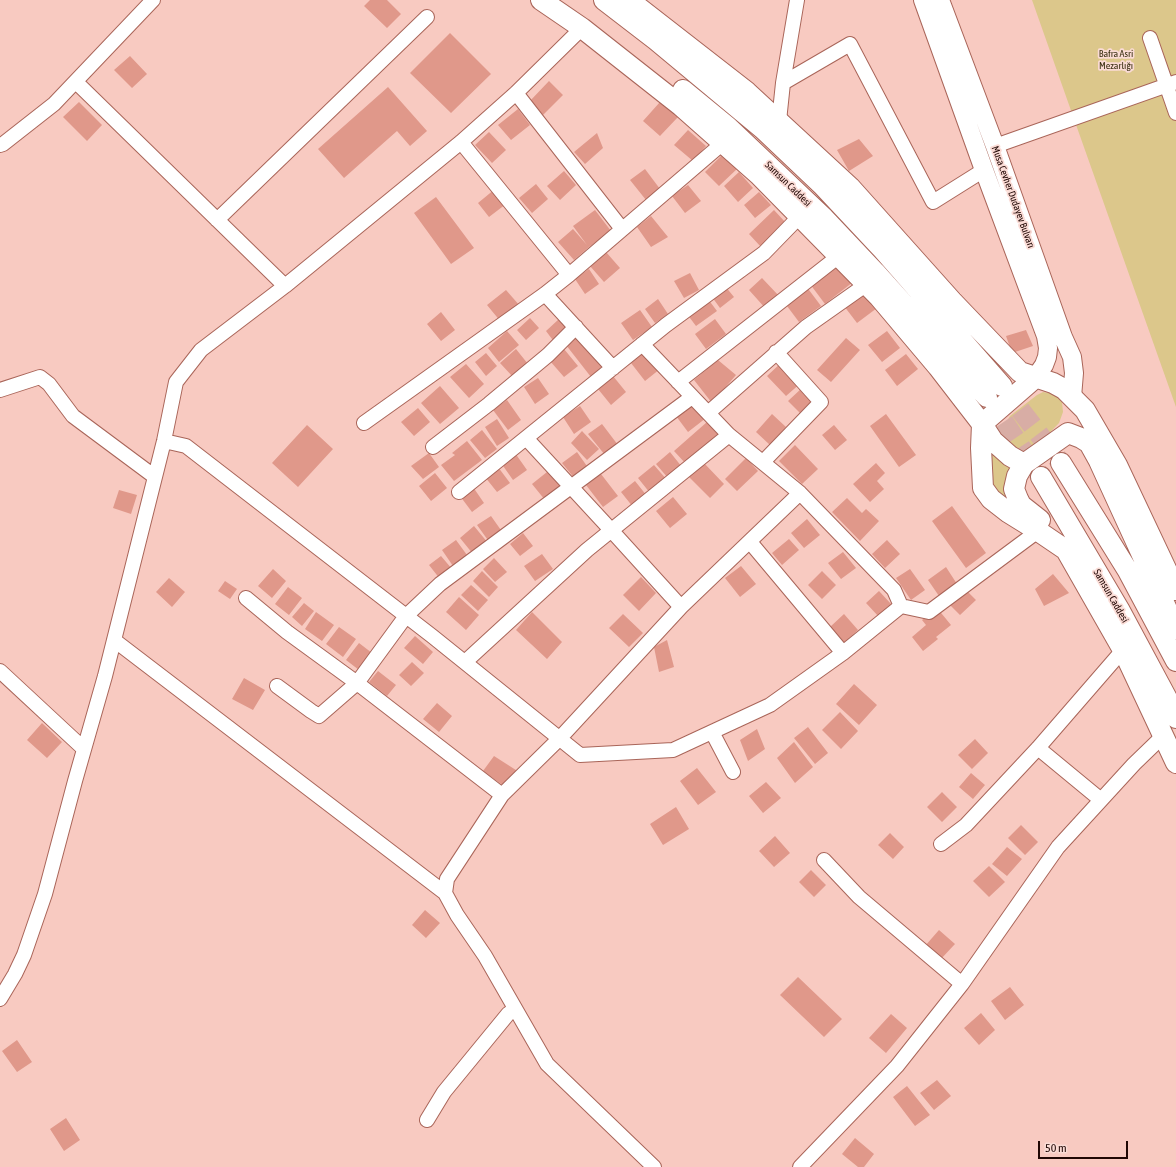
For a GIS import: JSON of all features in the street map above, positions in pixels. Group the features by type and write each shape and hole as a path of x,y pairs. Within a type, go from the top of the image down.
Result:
{"highway":[{"path":"542,0 582,28 681,106 759,175 880,297 938,367 982,424 993,441 1010,456 1024,464"},
{"name":"Samsun Caddesi","path":"563,0 635,52 728,127 824,218 875,272 994,392 883,250 822,185 763,129 656,40 604,0"},
{"path":"629,0 747,92 850,187 952,302 1020,372 1053,383 1064,389 1085,410 1117,465 1176,590"},
{"path":"1035,378 982,424 981,448 984,488 991,499 1009,513 1066,550 1123,650 1176,763"},
{"path":"1038,531 1045,524 1021,505 1014,489 1016,476 1024,464 1068,434 1072,397"},
{"path":"1068,434 1081,438 1089,443 1099,461 1176,629"},
{"path":"1061,463 1128,571 1176,661"},
{"name":"Samsun Caddesi","path":"1041,477 1119,609 1176,718"}],"main road":[{"name":"Musa Cevher Dudayev Bulvarı","path":"923,0 1046,336 1048,348 1047,357 1044,365 1035,378"},
{"name":"Musa Cevher Dudayev Bulvarı","path":"940,0 995,146 1063,337 1072,357 1074,373 1072,397"}],"street":[{"path":"0,145 54,104 153,0"},
{"path":"779,121 783,83 797,0"},
{"path":"217,220 427,17"},
{"path":"0,999 24,955 45,894 114,640 164,441 176,382 201,350 284,286 461,142 516,93 582,28"},
{"path":"1150,38 1171,84 1176,113"},
{"path":"783,83 850,44 933,202 984,170"},
{"path":"76,82 284,286"},
{"path":"995,146 1171,84"},
{"path":"516,93 622,229"},
{"path":"461,142 569,275"},
{"path":"364,423 545,294 723,143"},
{"path":"459,492 666,325 764,253 800,216"},
{"path":"678,382 839,256"},
{"path":"708,413 806,327 867,284"},
{"path":"545,294 613,368"},
{"path":"433,447 489,404 548,355 576,327"},
{"path":"642,344 729,435 800,493 894,590 901,606"},
{"path":"763,462 821,402 776,352"},
{"path":"0,390 40,377 49,384 73,416 155,477"},
{"path":"277,686 319,716 357,683 406,616 440,584 692,397"},
{"path":"465,662 586,550 729,435"},
{"path":"526,438 681,607"},
{"path":"164,441 186,446 465,662 580,755 673,750 712,732 770,705 843,653 901,606"},
{"path":"444,894 446,879 502,795 560,738 681,607 800,493"},
{"path":"901,606 929,612 1038,531"},
{"path":"750,542 843,653"},
{"path":"246,598 287,632 357,683 502,795"},
{"path":"114,640 444,894 485,956 547,1064 654,1167"},
{"path":"941,844 966,825 1038,748 1123,650"},
{"path":"0,672 84,749"},
{"path":"712,732 733,772"},
{"path":"800,1167 897,1066 962,984 1058,847 1134,764 1163,736"},
{"path":"1038,748 1101,800"},
{"path":"824,860 859,897 962,984"},
{"path":"427,1120 444,1092 508,1014 515,1009"}],"green space":[{"name":"Bafra Asri Mezarlığı","path":"1032,0 1176,0 1176,407 1080,136"},
{"path":"1043,392 1054,394 1062,402 1063,412 1059,423 1036,447 1024,450 1017,448 1006,440 1004,431 1006,423 1010,416"},
{"path":"990,444 1001,462 1007,466 1015,467 1012,506 993,487"}],"building":[{"path":"370,0 387,0 401,14 387,28 364,6"},
{"path":"450,33 491,74 451,113 410,73"},
{"path":"130,56 147,74 132,88 114,70"},
{"path":"549,81 563,95 543,115 529,102"},
{"path":"388,87 427,131 410,146 397,131 344,178 318,149"},
{"path":"79,102 102,125 87,141 63,117"},
{"path":"660,102 678,117 660,136 643,121"},
{"path":"518,109 530,125 511,140 498,125"},
{"path":"688,130 706,146 693,161 674,145"},
{"path":"489,132 506,150 492,163 475,145"},
{"path":"597,133 603,148 585,164 574,152"},
{"path":"859,139 873,156 849,171 837,150"},
{"path":"724,153 738,168 719,186 705,172"},
{"path":"645,169 660,189 646,200 630,180"},
{"path":"564,171 576,185 560,200 547,186"},
{"path":"739,172 753,188 738,202 724,186"},
{"path":"536,184 548,199 532,213 519,198"},
{"path":"688,185 701,201 685,213 672,196"},
{"path":"495,189 506,204 489,217 478,203"},
{"path":"759,192 771,205 755,218 744,205"},
{"path":"436,197 474,248 451,264 414,213"},
{"path":"595,210 611,231 574,260 558,242 573,229 587,245 573,226"},
{"path":"774,210 786,223 761,247 749,234"},
{"path":"651,216 668,237 651,247 637,227"},
{"path":"606,252 620,268 604,282 590,266"},
{"path":"838,263 853,282 825,304 810,284"},
{"path":"589,269 599,284 585,294 575,279"},
{"path":"690,273 699,290 684,298 674,281"},
{"path":"762,278 779,296 766,309 749,290"},
{"path":"725,286 734,297 720,308 712,297"},
{"path":"806,286 821,306 799,322 784,302"},
{"path":"506,290 520,306 501,322 487,305"},
{"path":"864,291 877,308 857,323 844,306"},
{"path":"658,299 668,314 655,323 645,309"},
{"path":"708,299 717,311 696,326 687,314"},
{"path":"640,310 652,327 633,340 621,323"},
{"path":"441,312 455,330 441,341 427,324"},
{"path":"530,318 539,328 526,340 517,330"},
{"path":"559,319 570,333 555,343 546,331"},
{"path":"715,319 726,334 706,349 695,334"},
{"path":"1026,330 1033,346 1012,353 1006,336"},
{"path":"507,331 519,345 499,362 488,348"},
{"path":"887,331 900,348 882,362 868,345"},
{"path":"580,334 605,364 591,377 566,345"},
{"path":"846,338 860,350 831,382 817,370"},
{"path":"516,349 528,364 513,377 500,363"},
{"path":"564,349 578,366 564,377 550,361"},
{"path":"645,351 660,369 645,381 631,363"},
{"path":"486,353 497,366 486,376 475,362"},
{"path":"906,354 918,369 897,386 885,370"},
{"path":"718,360 736,375 712,403 694,380"},
{"path":"782,362 802,382 786,396 767,376"},
{"path":"466,364 484,384 469,398 450,377"},
{"path":"613,376 626,392 611,405 598,389"},
{"path":"538,378 549,394 535,404 524,387"},
{"path":"440,386 459,408 440,424 421,403"},
{"path":"802,388 818,405 804,417 788,401"},
{"path":"507,400 521,420 508,430 493,410"},
{"path":"693,402 706,418 688,432 676,416"},
{"path":"580,406 591,422 574,434 563,417"},
{"path":"418,408 430,422 414,436 401,422"},
{"path":"772,414 786,427 770,445 756,432"},
{"path":"886,414 916,455 899,467 870,426"},
{"path":"497,419 509,438 497,446 485,427"},
{"path":"707,422 719,435 686,464 674,451"},
{"path":"602,424 618,445 605,455 588,434"},
{"path":"307,425 333,449 298,487 272,463"},
{"path":"834,425 847,440 835,450 822,435"},
{"path":"482,430 497,449 485,458 470,440"},
{"path":"582,431 599,449 587,460 571,443"},
{"path":"467,441 482,460 454,481 441,465 455,455 452,453"},
{"path":"795,445 818,469 802,484 779,461"},
{"path":"577,452 589,469 575,479 562,463"},
{"path":"670,452 682,467 668,478 656,464"},
{"path":"429,453 439,467 423,479 411,466"},
{"path":"515,453 527,470 513,480 501,463"},
{"path":"746,458 758,471 737,491 725,479"},
{"path":"704,463 724,484 710,498 689,477"},
{"path":"876,463 885,473 877,481 884,489 870,502 853,484"},
{"path":"654,465 667,480 650,493 638,478"},
{"path":"498,467 510,483 497,492 485,477"},
{"path":"552,468 565,484 545,500 532,484"},
{"path":"435,473 447,488 431,501 419,486"},
{"path":"601,474 618,496 603,507 586,485"},
{"path":"635,481 647,496 633,507 621,492"},
{"path":"473,487 484,503 472,512 460,496"},
{"path":"119,490 137,495 131,514 113,508"},
{"path":"673,497 687,514 670,528 656,511"},
{"path":"847,498 862,513 866,509 879,521 860,541 832,512"},
{"path":"952,506 986,553 966,568 932,521"},
{"path":"491,516 503,533 490,543 477,525"},
{"path":"807,519 820,535 804,548 791,533"},
{"path":"474,526 488,543 473,554 460,538"},
{"path":"523,533 533,546 520,556 510,544"},
{"path":"789,539 799,550 782,565 772,553"},
{"path":"456,540 467,555 453,566 442,550"},
{"path":"887,540 900,554 885,568 872,554"},
{"path":"843,552 856,568 841,579 828,563"},
{"path":"542,554 553,569 535,581 524,566"},
{"path":"441,556 452,569 440,579 429,565"},
{"path":"494,558 507,572 495,582 483,569"},
{"path":"741,566 756,584 740,597 725,578"},
{"path":"946,567 957,584 939,596 928,580"},
{"path":"273,569 286,581 272,598 258,586"},
{"path":"910,569 925,590 911,600 896,578"},
{"path":"482,571 498,587 489,597 473,581"},
{"path":"822,571 836,585 822,599 808,585"},
{"path":"1053,574 1069,593 1044,606 1035,589"},
{"path":"641,577 656,593 639,611 623,595"},
{"path":"169,578 185,592 172,607 156,592"},
{"path":"225,581 237,589 230,599 218,591"},
{"path":"471,585 488,600 478,611 461,595"},
{"path":"288,587 302,598 289,615 275,604"},
{"path":"966,590 976,600 960,615 950,605"},
{"path":"879,591 892,605 879,617 866,603"},
{"path":"459,597 479,615 466,630 446,612"},
{"path":"304,603 314,611 302,626 292,617"},
{"path":"937,608 951,625 936,637 938,639 923,651 912,637 926,625 922,620"},
{"path":"316,612 334,625 322,641 305,629"},
{"path":"532,612 562,642 547,659 516,630"},
{"path":"623,614 643,633 629,647 609,628"},
{"path":"844,614 858,630 844,643 830,627"},
{"path":"339,627 356,639 343,657 326,644"},
{"path":"415,636 433,652 423,664 404,648"},
{"path":"667,640 674,667 659,672 654,647"},
{"path":"359,643 372,653 359,670 346,660"},
{"path":"412,662 424,673 411,686 399,675"},
{"path":"378,671 396,685 387,696 369,682"},
{"path":"244,678 265,690 253,710 232,699"},
{"path":"854,684 877,705 859,725 836,704"},
{"path":"437,703 452,716 439,732 423,719"},
{"path":"840,712 858,731 841,749 822,730"},
{"path":"42,723 62,742 47,758 27,740"},
{"path":"808,727 828,753 815,764 794,738"},
{"path":"757,729 765,749 748,761 740,740"},
{"path":"975,739 988,753 972,769 958,755"},
{"path":"794,742 813,767 795,783 777,758"},
{"path":"494,756 519,772 504,786 483,771"},
{"path":"697,768 716,792 698,805 680,781"},
{"path":"971,773 985,785 973,799 959,787"},
{"path":"766,782 781,798 763,813 749,796"},
{"path":"942,792 957,807 942,822 927,807"},
{"path":"676,807 689,829 663,845 650,824"},
{"path":"1021,825 1038,842 1025,855 1008,838"},
{"path":"890,833 904,847 893,859 878,845"},
{"path":"775,836 790,853 774,867 759,851"},
{"path":"1007,847 1022,859 1007,876 992,864"},
{"path":"989,866 1005,882 989,897 973,881"},
{"path":"811,870 826,885 814,897 799,882"},
{"path":"425,910 440,923 426,938 412,925"},
{"path":"939,930 955,944 940,960 925,946"},
{"path":"798,977 842,1019 824,1037 780,995"},
{"path":"1010,987 1024,1005 1005,1020 991,1001"},
{"path":"981,1013 995,1030 979,1045 964,1028"},
{"path":"891,1014 907,1028 886,1053 869,1038"},
{"path":"17,1040 32,1062 17,1072 2,1051"},
{"path":"937,1080 951,1096 934,1110 920,1093"},
{"path":"907,1086 930,1115 915,1126 893,1097"},
{"path":"66,1118 80,1140 64,1151 50,1129"},
{"path":"855,1138 874,1154 864,1167 858,1167 842,1154"}],"tunnel":[{"path":"1002,386 1061,463"},
{"path":"987,397 1041,477"}]}
